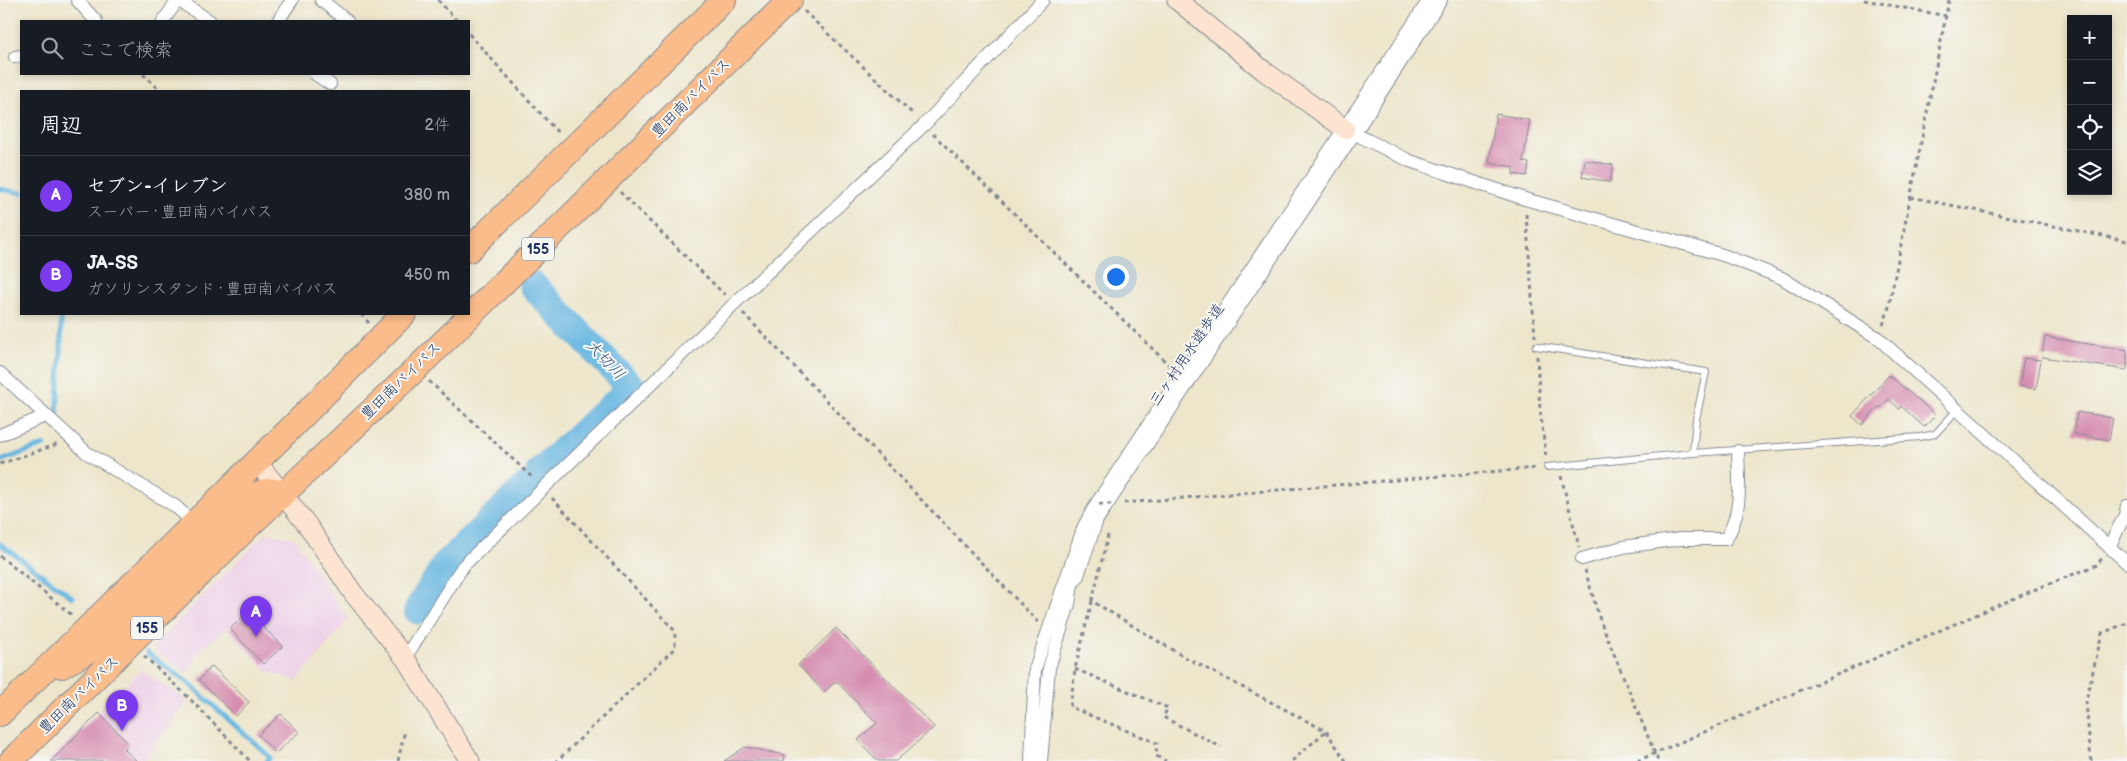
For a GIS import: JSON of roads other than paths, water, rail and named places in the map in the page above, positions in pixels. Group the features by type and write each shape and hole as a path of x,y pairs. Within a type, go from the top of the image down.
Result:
{"highway":[{"path":"470,249 724,0"},
{"name":"豊田南バイパス","path":"11,761 282,494 416,369 608,180 795,3"},
{"name":"155","path":"0,714 257,462 403,315"},
{"name":"155","path":"23,692 50,672 90,650 119,628 253,496 267,490 282,494"}],"street":[{"path":"77,0 95,20"},
{"path":"164,20 178,0 208,20"},
{"path":"279,20 292,0"},
{"path":"321,0 346,20"},
{"path":"405,658 463,566 734,304 924,125 1043,0"},
{"path":"1177,0 1264,72 1350,132 1410,161 1525,199 1723,255 1782,278 1878,338 2127,563"},
{"path":"1031,761 1035,669 1084,526 1181,376 1350,132 1429,0"},
{"name":"三ヶ村用水遊歩道","path":"1041,761 1048,668 1069,604 1072,584 1077,578 1097,520 1350,132 1441,0"},
{"path":"316,75 330,84"},
{"path":"0,374 70,440 87,453 175,506 194,523"},
{"path":"0,435 45,416"},
{"path":"1582,559 1623,547 1680,540 1726,539 1735,524 1739,502 1738,451"},
{"path":"257,462 308,526 353,593 405,658 470,761"},
{"path":"2109,547 2126,512"}],"lane":[{"path":"1536,346 1706,372 1696,420 1693,452"},
{"path":"1547,467 1693,452 1738,451 1920,437 1935,434 1958,409"}],"waterway":[{"path":"0,189 20,193"},
{"name":"大切川","path":"533,286 632,388 540,472"},
{"path":"57,415 61,315"},
{"path":"0,461 44,445"},
{"name":"大切川","path":"418,610 445,566 526,487"},
{"path":"0,544 72,597"},
{"path":"147,653 187,682 270,757 267,761"}],"place":[{"name":"セブン-イレブン","path":"256,637"},
{"name":"JA-SS","path":"122,731"}]}
